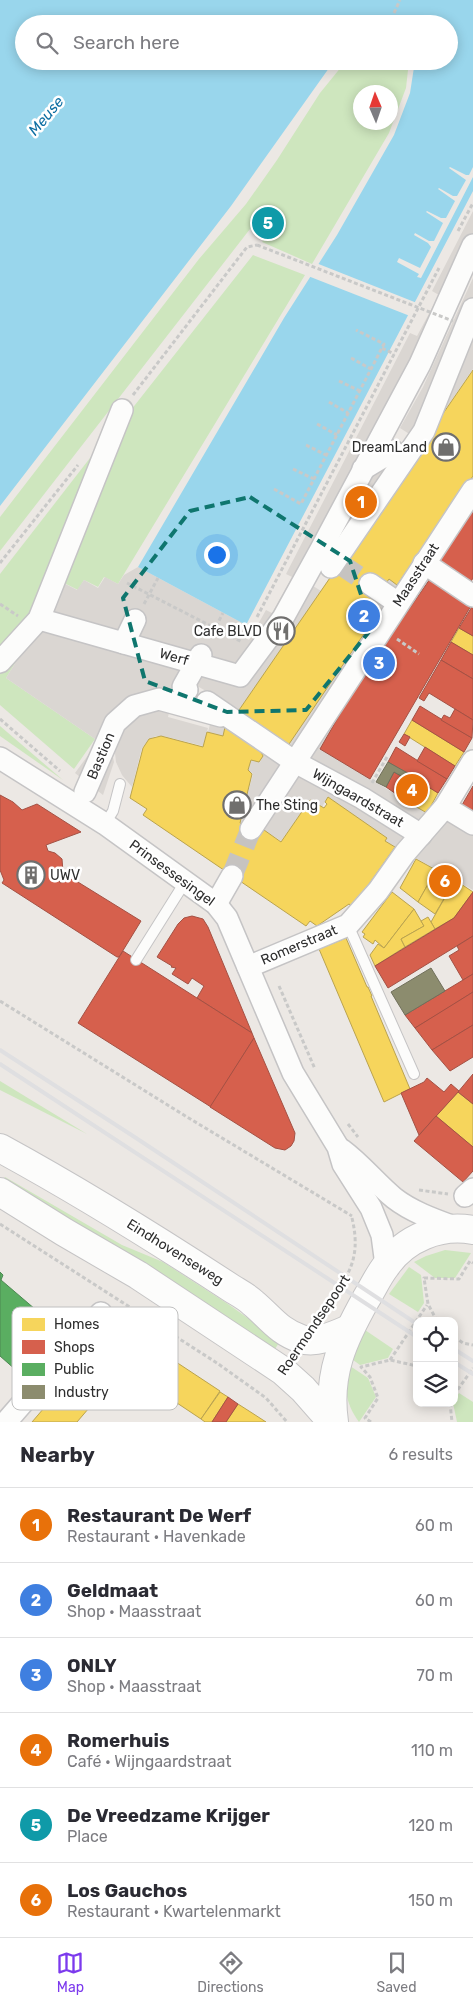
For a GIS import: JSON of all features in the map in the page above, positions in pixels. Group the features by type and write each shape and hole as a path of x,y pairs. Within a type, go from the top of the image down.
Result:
{"main road":[{"name":"Eindhovenseweg","path":"0,1148 55,1178 163,1244 251,1301 279,1328 303,1340"},
{"path":"0,1192 138,1275 283,1371 303,1388 333,1422"},
{"name":"Roermondsepoort","path":"333,1422 332,1397 334,1374 349,1329 386,1265 419,1237 434,1232 465,1229"},
{"path":"303,1340 309,1341 328,1337 349,1329"}],"street":[{"name":"Werf","path":"39,619 124,643 199,659 240,676 254,643 269,617 332,560 362,469 420,364 460,275 464,242"},
{"path":"435,292 460,275"},
{"path":"332,560 416,432 473,308"},
{"path":"414,335 420,364"},
{"path":"0,662 39,619 122,410"},
{"path":"362,469 393,451"},
{"name":"Maasstraat","path":"251,829 473,490"},
{"name":"Werf","path":"289,575 332,560"},
{"path":"424,563 472,592"},
{"path":"370,584 398,603"},
{"name":"Werf","path":"269,617 316,588"},
{"path":"124,643 135,620"},
{"path":"187,690 183,688 199,659"},
{"name":"Bastion","path":"85,792 115,723 134,706 159,699 224,721 295,762"},
{"name":"Bastion","path":"207,702 224,721"},
{"name":"Prinsessesingel","path":"0,758 105,824 216,904 227,918 258,963 293,1073 338,1147 343,1164 372,1208 379,1226 386,1265"},
{"name":"Romerstraat","path":"258,963 348,925 378,891 405,853 416,832 445,807 473,761"},
{"name":"Wijngaardstraat","path":"295,762 362,798 416,832"},
{"path":"445,807 473,824"},
{"path":"216,904 232,876"},
{"name":"Prinsessesingel","path":"338,1147 404,1205 465,1229"},
{"path":"6,1422 16,1410"}],"lane":[{"path":"105,824 113,811 120,784"},
{"path":"136,960 185,882"},
{"path":"348,925 414,1074"}],"path":[{"path":"394,13 400,0"},
{"path":"464,242 473,203"},
{"path":"122,410 247,248 257,245 453,321"},
{"path":"269,617 394,354 441,265"},
{"path":"274,489 301,504 372,369 384,344 356,330"},
{"path":"382,348 394,354"},
{"path":"351,358 372,369"},
{"path":"339,381 360,391"},
{"path":"329,402 348,413"},
{"path":"317,424 337,435"},
{"path":"306,445 326,455"},
{"path":"0,562 79,464"},
{"path":"293,468 314,479"},
{"path":"135,620 158,578"},
{"path":"127,583 244,643 254,643"},
{"path":"0,604 6,608"},
{"path":"199,659 223,613"},
{"path":"392,635 419,654"},
{"path":"0,719 85,792"},
{"path":"362,798 386,758"},
{"path":"258,963 320,1078"},
{"name":"Roermondsepoort","path":"0,1000 187,1117 352,1216 356,1243 351,1268 303,1340"},
{"path":"345,1119 360,1140"},
{"path":"410,1188 436,1194 469,1192"},
{"path":"0,1224 131,1307"},
{"path":"435,1317 428,1304 424,1278 459,1280 470,1261 473,1263"},
{"path":"390,1360 428,1304"},
{"path":"178,1337 217,1362 266,1398 287,1422"},
{"path":"458,1340 473,1345"},
{"path":"371,1422 365,1418 378,1398 370,1378 361,1368 390,1360 413,1365"},
{"path":"458,1389 473,1368"},
{"name":"Roermondsepoort","path":"266,1398 283,1371"},
{"path":"450,1407 452,1422"}],"highlighted area":[{"path":"250,497 350,561 372,628 306,710 227,712 145,681 123,598 190,511"}],"green space":[{"path":"339,70 408,70 406,88 398,109 398,85 353,85 353,130 390,130 312,264 262,242 282,215 276,209 264,211 0,551 0,517 199,259 246,204 320,93"},
{"path":"253,255 305,275 118,584 104,577 98,587 84,580 78,590 60,581 131,410"},
{"path":"104,440 50,576 20,630 0,651 0,574"},
{"path":"30,639 6,678 95,739 74,769 0,705 0,674"},
{"path":"0,726 63,780 0,736"},
{"path":"0,1081 87,1134 0,1090"},
{"path":"5,1177 122,1245 163,1262 228,1304 280,1341 275,1349 156,1271 2,1182"},
{"path":"445,1250 471,1253 455,1278 435,1278 414,1262 426,1256"},
{"path":"409,1267 421,1275 424,1303 418,1312 389,1294"},
{"path":"365,1330 393,1349 388,1358 360,1365 349,1357"},
{"path":"347,1364 368,1378 376,1397 359,1422 348,1401"},
{"path":"459,1393 473,1402 473,1422 457,1422 454,1407 458,1407"}],"shaded area":[{"path":"473,211 473,273 420,386 385,445 399,455 310,584 321,591 239,710 192,683 178,692 154,689 138,694 114,713 95,739 6,678 30,639 20,630 50,576 77,590 84,580 98,588 105,577 118,584 124,575 138,567 246,625 241,636 249,640 266,610 272,613 292,577 286,574 410,333 417,336 439,295 432,291"},
{"path":"473,278 473,369 335,570 414,437 400,428 423,387"},
{"path":"473,476 473,509 436,562 473,587 473,605 432,577 387,641 383,639 320,749 427,813 440,792 473,812 473,890 385,841 387,838 328,797 322,807 310,800 281,841 264,830 260,835 240,822 253,774 248,770 251,761 260,762 263,755 227,727 223,736 208,732 212,717 160,705 140,708 124,719 115,735 112,753 114,762 103,795 75,773 122,709 139,696 154,692 178,694 203,707 210,697 240,714 287,746 381,609 373,603 377,596 366,589 374,578 384,585 389,579 397,584"},
{"path":"170,709 168,717 208,728 203,746 163,736 149,739 142,748 132,787 122,775 116,762 117,736 141,710"}],"water":[{"name":"Meuse","path":"0,0 473,0 473,191 246,625 138,567 284,318 337,235 396,130 398,130 398,124 410,93 414,70 458,70 458,15 15,15 15,70 328,70 231,206 0,506"}],"pier":[{"path":"450,167 469,175 473,167 473,177 421,278 417,277 419,274 397,262 399,258 420,268 431,247 428,243 414,235 415,233 429,241 434,241 443,223 426,212 446,218 455,201 438,189 457,196 466,180"},
{"path":"316,263 417,303 410,316 308,276"}],"building: Homes":[{"path":"473,370 473,476 397,585 389,579 372,603 380,608 372,622 287,747 237,713"},
{"path":"459,628 473,636 473,655 451,642"},
{"path":"412,720 464,752 455,766 404,734"},
{"path":"225,727 261,752 263,756 259,762 251,760 248,770 252,774 240,823 260,835 264,830 281,842 310,800 324,808 328,797 387,838 385,841 395,847 353,907 349,904 317,926 310,921 306,926 143,815 147,809 130,798 143,748 149,739 161,736 203,747 207,732 223,736"},
{"path":"418,780 438,793 427,813 406,801"},
{"path":"416,859 436,870 418,902 400,888"},
{"path":"436,870 455,880 435,914 418,902"},
{"path":"455,880 473,892 454,918 435,929 431,922"},
{"path":"392,892 414,909 384,948 375,940 373,944 363,937 365,934 362,932"},
{"path":"414,909 424,926 401,939 405,947 375,966 370,955 378,944 384,948"},
{"path":"428,917 435,929 405,947 401,939 424,926 421,921"},
{"path":"346,938 410,1089 384,1102 319,949"},
{"path":"458,1092 473,1104 473,1147 436,1116"},
{"path":"178,1363 220,1391 201,1419 178,1404"},
{"path":"220,1392 228,1397 212,1422 205,1422 201,1419"},
{"path":"238,1404 249,1411 266,1422 226,1422"},
{"path":"42,1410 87,1410 77,1422 32,1422"}],"building: Shops":[{"path":"473,509 473,578 469,585 436,562"},
{"path":"432,576 472,604 370,779 320,749 383,639 387,641"},
{"path":"473,605 473,636 459,628"},
{"path":"451,642 473,655 473,679 441,660"},
{"path":"441,660 473,679 473,720 429,693 424,701 419,698"},
{"path":"420,706 472,738 464,752 412,720"},
{"path":"455,709 473,720 472,738 441,720 444,715 450,718"},
{"path":"404,734 410,737 405,746 399,742"},
{"path":"396,747 447,779 438,793 388,762"},
{"path":"425,747 455,766 447,779 417,761"},
{"path":"394,772 410,781 412,777 418,780 406,801 386,787"},
{"path":"473,786 473,812 462,805"},
{"name":"UWV","path":"0,795 13,802 22,810 37,804 81,832 46,845 48,851 55,853 62,859 63,872 58,878 60,883 73,879 141,921 119,957 2,883 4,880 0,870"},
{"path":"473,892 473,936 388,988 375,966 454,918"},
{"path":"192,916 203,919 208,927 252,1033 197,998 204,986 192,978 188,984 172,974 176,968 171,967 157,957 178,924 184,918"},
{"path":"473,936 473,974 463,980 449,956 459,950 457,946"},
{"path":"123,951 252,1033 254,1038 211,1107 78,1023"},
{"path":"473,974 473,992 445,1010 415,1028 405,1015"},
{"path":"473,992 473,1025 432,1050 415,1028"},
{"path":"473,1025 473,1057 450,1071 432,1050"},
{"path":"254,1038 295,1133 294,1141 285,1150 275,1148 210,1107"},
{"path":"473,1074 473,1104 458,1092"},
{"path":"427,1078 444,1092 451,1084 459,1091 419,1135 401,1093 424,1082"},
{"path":"436,1116 473,1147 473,1171 463,1182 414,1141"},
{"path":"228,1397 238,1404 226,1422 212,1422"}],"building: Public":[{"path":"0,1272 3,1275 1,1280 33,1307 12,1307 12,1367 0,1356"}],"building: Industry":[{"path":"388,762 413,776 410,781 394,772 386,787 376,782"},
{"path":"431,968 445,991 405,1015 391,992"}],"tunnel":[{"path":"340,564 370,584"},
{"path":"232,876 251,829"}],"railway":[{"path":"0,1050 413,1321"},
{"path":"0,1064 413,1334"},
{"path":"458,1352 473,1361"},
{"path":"458,1365 473,1374"}],"place":[{"name":"De Vreedzame Krijger","path":"268,223"},
{"name":"DreamLand","path":"446,447"},
{"name":"Restaurant De Werf","path":"361,502"},
{"name":"Geldmaat","path":"364,616"},
{"name":"Cafe BLVD","path":"281,631"},
{"name":"ONLY","path":"379,663"},
{"name":"Romerhuis","path":"412,790"},
{"name":"The Sting","path":"237,805"},
{"name":"UWV","path":"31,875"},
{"name":"Los Gauchos","path":"445,881"}]}
